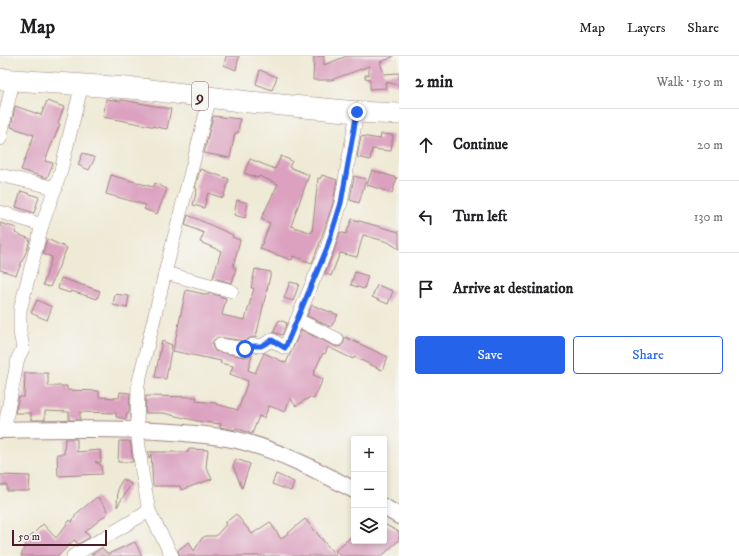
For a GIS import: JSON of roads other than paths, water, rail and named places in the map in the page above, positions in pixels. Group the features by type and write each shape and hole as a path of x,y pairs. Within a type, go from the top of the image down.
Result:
{"highway":[{"name":"9","path":"7,80 142,89 357,112 399,114"}],"street":[{"path":"0,139 7,80"},
{"path":"82,84 56,188 42,224 20,310 20,332 23,348 18,358 2,430 137,429 199,434 237,440 268,450 319,471 351,488"},
{"path":"172,556 149,511 142,472 137,429 138,385 210,97"},
{"path":"220,345 245,349 253,346 261,346 272,340 285,348 327,248 341,203 357,112"},
{"path":"0,175 56,188"},
{"path":"0,212 42,224"},
{"path":"165,273 232,290"},
{"path":"298,320 337,339"},
{"path":"386,508 399,516"},
{"path":"73,556 149,511"}]}
